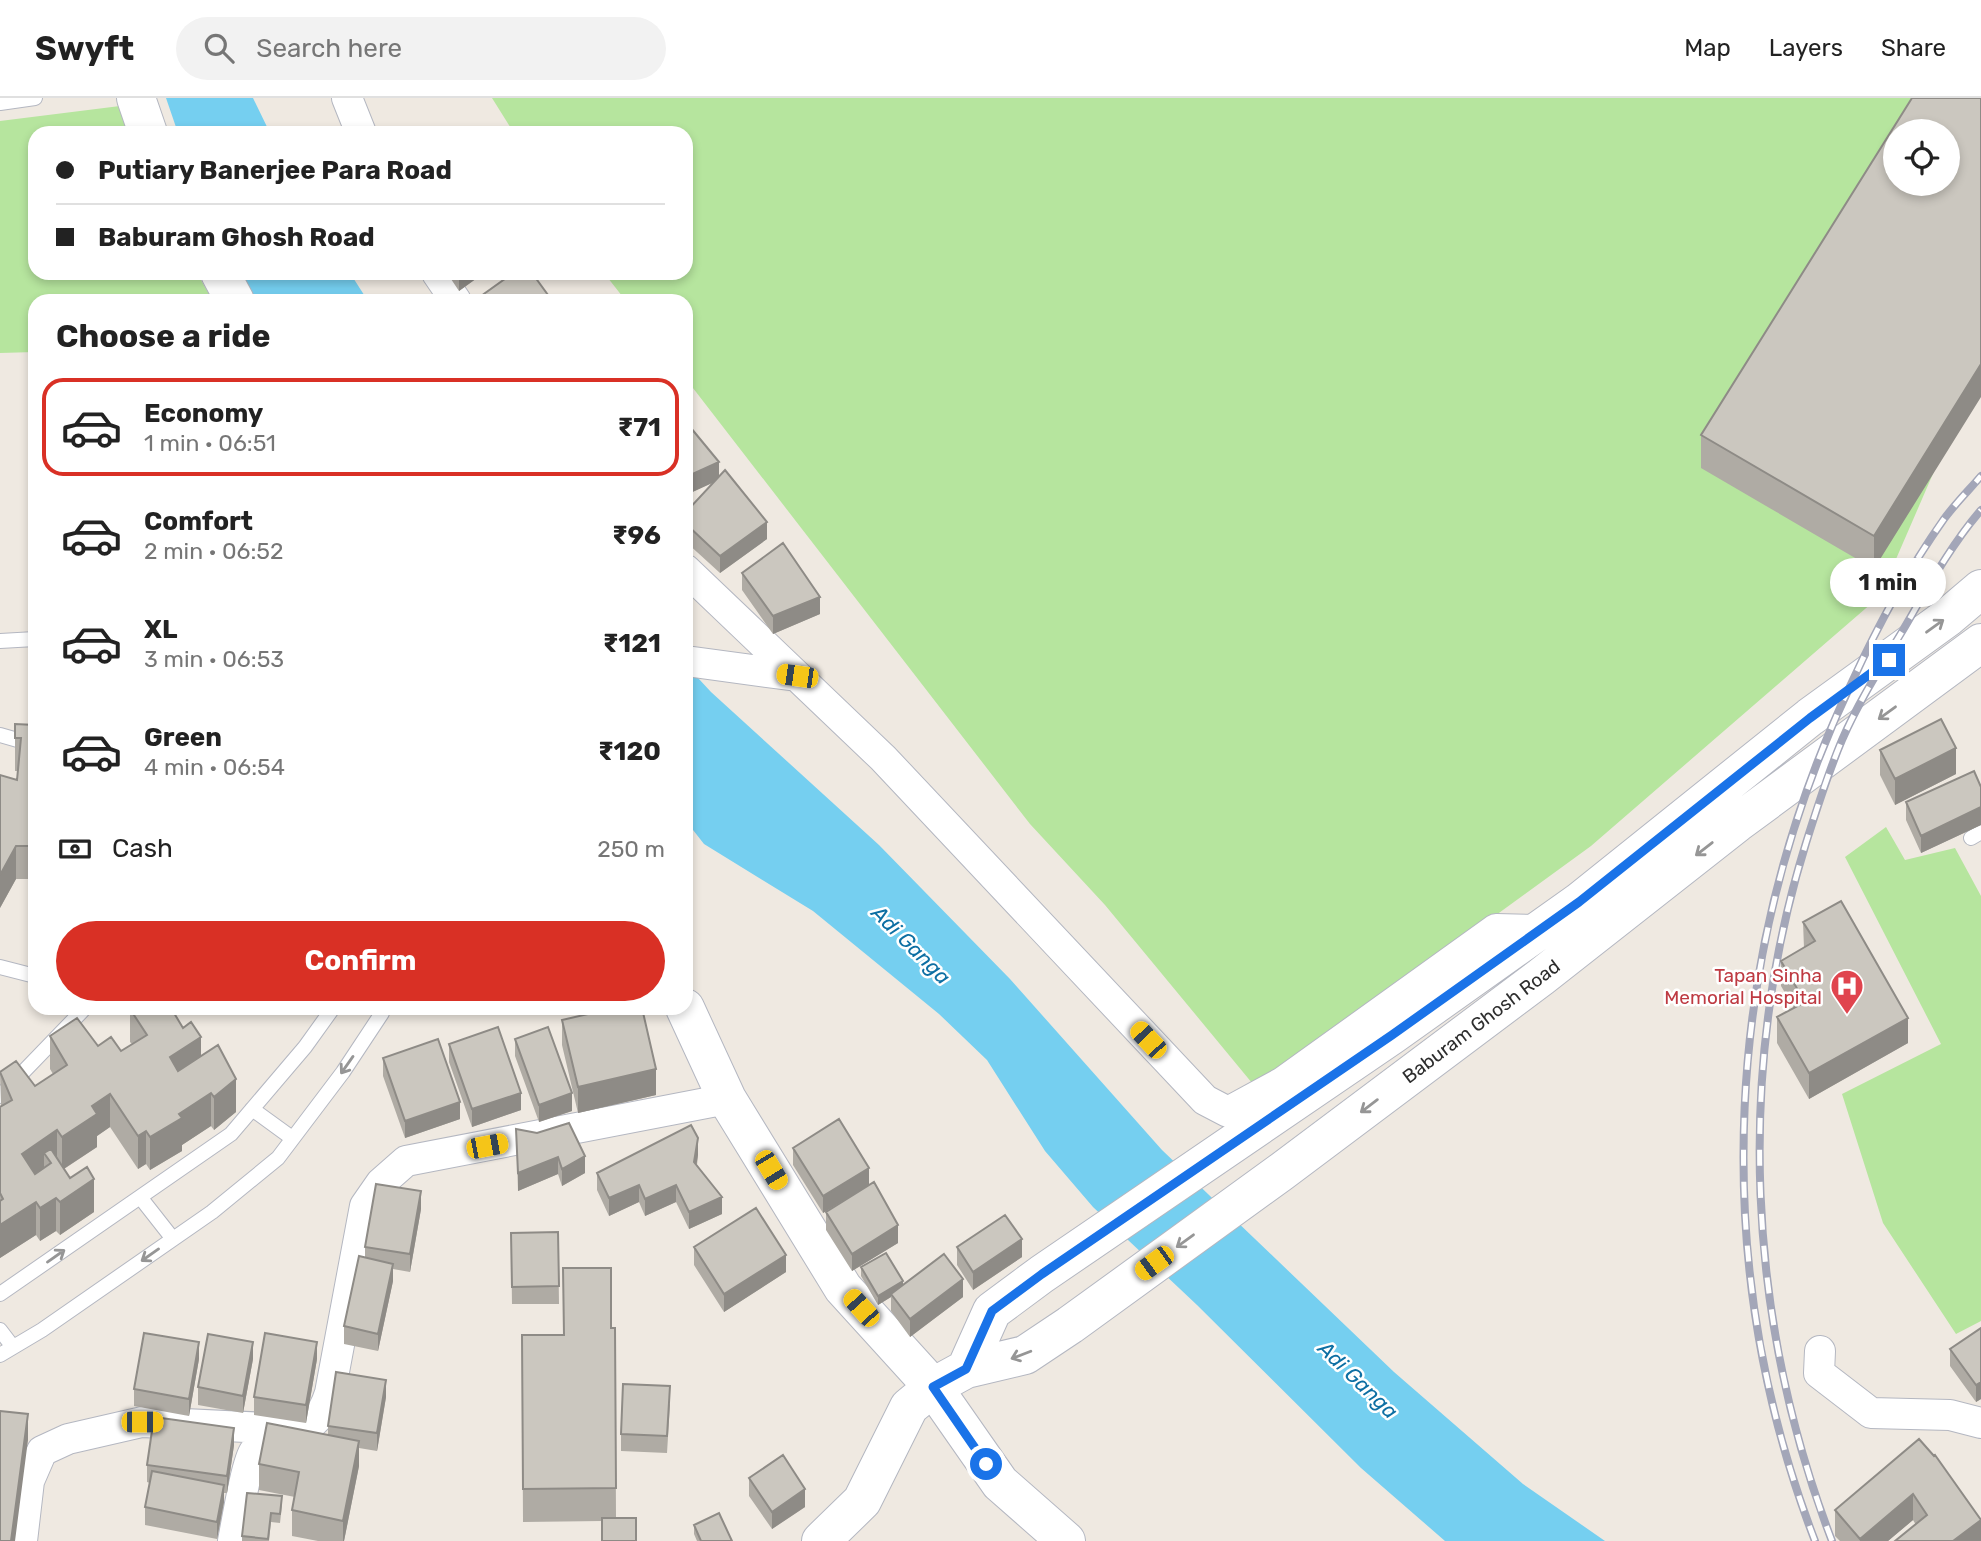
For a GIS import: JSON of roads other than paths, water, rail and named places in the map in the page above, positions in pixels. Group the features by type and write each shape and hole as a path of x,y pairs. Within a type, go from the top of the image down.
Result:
{"main road":[{"path":"136,98 146,126"},
{"name":"Baburam Ghosh Road","path":"966,1369 992,1311 1579,902 1810,718 1948,617 1981,589"},
{"name":"Baburam Ghosh Road","path":"821,1541 862,1501 908,1406 933,1387 966,1369 1025,1355 1070,1325 1281,1172 1541,977 1737,823 1981,643"},
{"path":"688,1015 727,1099 843,1288 933,1387 1000,1483 1066,1541"}],"street":[{"path":"347,98 358,126"},
{"path":"693,576 883,758 1205,1100 1228,1112 1283,1082 1496,929 1525,940"},
{"path":"693,662 797,676"},
{"path":"233,1541 252,1454 267,1439 315,1423 326,1409 365,1206 380,1183 407,1161 727,1099"},
{"path":"1820,1351 1819,1373 1871,1413 1950,1415 1981,1423"},
{"path":"22,1541 29,1481 42,1451 68,1439 142,1422 298,1429"}],"lane":[{"path":"0,103 35,98"},
{"path":"0,641 28,639"},
{"path":"0,735 28,743"},
{"path":"0,967 28,974"},
{"path":"0,1096 78,1015"},
{"path":"0,1294 231,1134 305,1047 328,1015"},
{"path":"0,1355 212,1212 278,1158 343,1072 381,1015"},
{"path":"253,1109 292,1138"},
{"path":"139,1197 173,1239"},
{"path":"0,1330 13,1347"}],"water":[{"path":"166,98 253,98 267,126 176,126"},
{"path":"245,280 354,280 364,294 253,294"},
{"name":"Adi Ganga","path":"693,673 879,845 1010,979 1162,1150 1394,1372 1523,1484 1605,1541 1445,1541 1361,1468 1197,1305 1093,1207 1045,1151 987,1060 939,1014 813,911 704,844 693,830"}],"railway":[{"path":"1815,1541 1780,1434 1757,1326 1745,1217 1745,1107 1755,998 1777,891 1809,785 1852,682 1883,619 1918,558 1948,513 1981,476"},
{"path":"1832,1541 1804,1457 1782,1370 1768,1283 1760,1194 1761,1106 1768,1017 1783,929 1806,843 1842,740 1863,697 1930,584 1959,538 1981,510"}],"place":[{"name":"Tapan Sinha Memorial Hospital","path":"1847,1016"}]}
